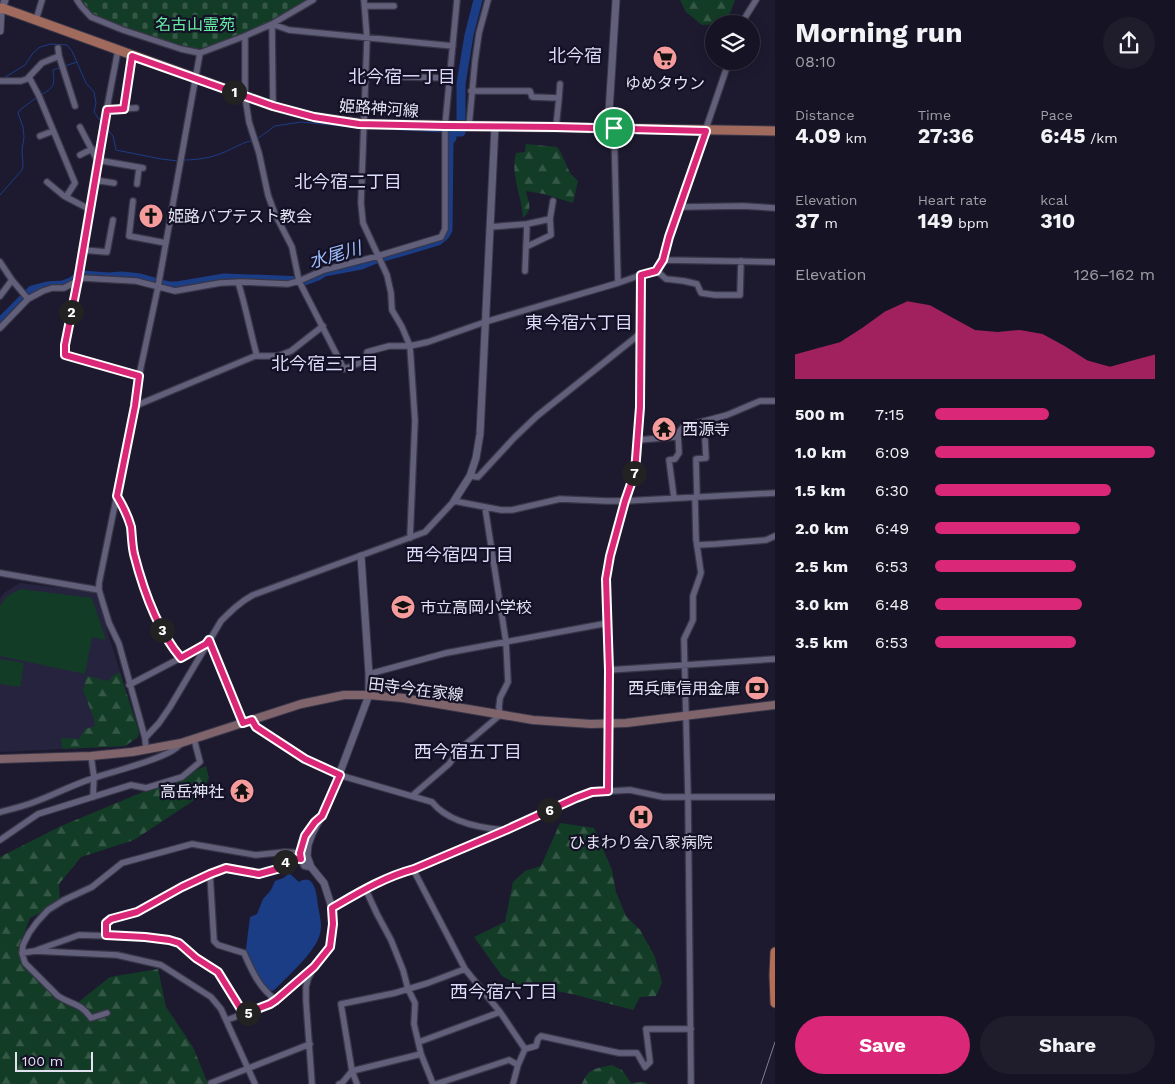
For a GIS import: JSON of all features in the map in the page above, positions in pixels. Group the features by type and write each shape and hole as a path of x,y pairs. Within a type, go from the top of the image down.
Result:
{"highway":[{"path":"775,952 775,1003"}],"main road":[{"name":"姫路神河線","path":"1,8 273,106 314,117 365,124 775,131"},
{"name":"田寺今在家線","path":"0,759 91,756 181,743 316,700 344,695 402,698 500,715 565,723 626,723 775,705"}],"street":[{"path":"36,20 42,0"},
{"path":"77,0 91,17 123,30 200,53 272,24 314,0"},
{"path":"0,328 26,296 52,288 64,288 83,278 136,281 175,291 220,283 288,284 324,270 379,258 441,237 445,229 449,78 457,0"},
{"path":"468,126 479,33 488,0"},
{"path":"616,0 611,128 618,283"},
{"path":"747,15 756,0"},
{"path":"394,6 364,3 367,38 361,203 363,224 387,275 391,292 392,310 410,346 415,421 410,538"},
{"path":"0,31 1,8"},
{"path":"272,24 289,30 453,46"},
{"path":"272,24 273,106"},
{"path":"245,36 245,96 249,122 259,153 268,195 275,214 292,247 302,289 344,369 365,361 367,352 389,346 410,346 428,342 485,322 656,271 663,260 669,237 726,70"},
{"path":"58,48 75,106"},
{"path":"118,50 65,345 65,355 139,376"},
{"path":"146,749 145,738 119,644 109,622 99,590 135,406 139,376 158,287 200,53"},
{"path":"0,81 21,81 26,79 42,63 59,56"},
{"path":"124,109 132,56"},
{"path":"366,76 449,78"},
{"path":"29,77 40,96 76,182 66,197"},
{"path":"556,127 560,84"},
{"path":"472,92 530,91 532,97 559,98"},
{"path":"107,110 136,108"},
{"path":"145,738 170,707 221,621 244,600 253,595 425,532 454,501 470,476 476,458 480,434 495,126"},
{"path":"80,127 98,160"},
{"path":"40,136 54,131"},
{"path":"80,155 92,149"},
{"path":"98,160 141,168 137,184"},
{"path":"94,180 114,183"},
{"path":"47,182 66,197 89,209"},
{"path":"134,201 128,236 166,242"},
{"path":"526,247 551,235 550,219 553,202"},
{"path":"680,207 744,206 775,208"},
{"path":"490,227 528,224 550,219"},
{"path":"82,250 107,252 113,220"},
{"path":"525,271 528,224"},
{"path":"663,260 775,262"},
{"path":"656,271 666,279 698,284 701,293 740,295 741,261"},
{"path":"0,262 26,296"},
{"path":"608,791 609,670 606,579 610,556 635,472 640,407 641,275"},
{"path":"0,296 12,280"},
{"path":"238,282 257,356"},
{"path":"135,406 257,356 278,356 291,351 323,326"},
{"path":"470,476 478,477 537,416 641,333"},
{"path":"638,440 675,437 683,428 727,415 760,401 775,401"},
{"path":"691,1084 686,665 684,639 693,620 693,596 701,573 696,539 696,459 706,458 704,422"},
{"path":"674,498 669,460 675,459 678,453 678,433"},
{"path":"454,501 501,510 512,510 560,499 607,502 775,493"},
{"path":"117,496 126,511 131,527 142,586 169,643 181,658"},
{"path":"413,795 448,764 460,749 500,715 500,698 508,682 506,642 485,507"},
{"path":"698,545 766,540 775,536"},
{"path":"227,1020 276,1000 314,967 330,947 333,924 332,908 324,882 312,867 308,856 308,845 340,775 368,695 369,674 361,556"},
{"path":"0,573 99,590"},
{"path":"369,674 446,653 608,623"},
{"path":"130,684 208,642"},
{"path":"208,642 243,723"},
{"path":"609,670 775,659"},
{"path":"252,720 256,727 305,759 340,775 432,802 445,813 464,821 491,829 506,830"},
{"path":"0,840 38,814 131,785 146,788 182,777 200,762 194,739"},
{"path":"0,812 38,801 94,778 159,757 179,747 181,743"},
{"path":"91,756 94,778 93,797"},
{"path":"332,908 365,888 399,873 414,869 592,792 630,790 663,797 775,797"},
{"path":"312,867 304,866 300,856 305,836 322,816"},
{"path":"106,1014 92,1018 76,1004 58,996 25,963 22,953 23,945 29,933 48,910 92,887 122,863 192,844 256,855 285,852 300,856"},
{"path":"106,935 106,923 111,919 137,912 210,874 226,868 259,874 277,869 288,858 300,856"},
{"path":"414,869 465,969 500,1012 525,1049"},
{"path":"210,874 214,941 218,945 244,953 256,979 267,994 276,1000"},
{"path":"365,888 390,940 415,1003 414,1024 422,1054 434,1084 450,1082 509,1060 518,1065"},
{"path":"22,953 35,951 79,935 145,937 169,940 179,943 196,958 218,972 244,1014"},
{"path":"35,951 117,955 161,965 211,997 221,1009 255,1084"},
{"path":"312,1084 306,987 314,967"},
{"path":"357,1084 352,1071 342,1004 395,993 465,969"},
{"path":"419,1042 500,1012"},
{"path":"525,1049 536,1046 541,1036 620,1053 637,1053 645,1067 650,1062 646,1029 690,1029"},
{"path":"211,1083 310,1044"},
{"path":"513,1084 525,1049"},
{"path":"339,1084 352,1071 422,1054"}],"shaded area":[{"path":"20,583 95,592 139,732 138,737 125,746 0,752 0,599 4,593"}],"green space":[{"name":"名古山霊苑","path":"80,0 309,0 243,35 209,47 197,49 121,27 93,15"},
{"path":"680,0 735,0 729,15 705,15 705,25 702,25 686,12"},
{"path":"526,144 557,147 570,173 578,181 573,203 544,194 526,191 529,208 523,218 514,170 516,153 525,152"},
{"path":"20,589 92,598 106,640 92,637 85,674 0,656 0,606 6,597"},
{"path":"0,659 24,663 20,687 0,684"},
{"path":"120,673 139,732 138,737 125,746 62,749 61,738 79,739 85,729 95,726 83,690 87,676 108,681 115,674"},
{"path":"206,766 209,778 199,797 134,840 81,857 59,884 60,901 30,918 21,942 28,966 49,989 76,1004 110,977 158,969 166,1007 193,1047 208,1084 0,1084 0,857 61,826"},
{"path":"560,823 594,828 612,870 616,892 626,916 640,930 655,957 662,983 656,996 640,997 633,1010 572,994 517,984 502,976 474,937 505,922 513,882 525,871 541,866"},
{"path":"612,1065 622,1070 631,1083 646,1082 647,1084 582,1084 590,1072 597,1068"}],"water":[{"path":"289,873 299,882 309,880 314,886 321,931 319,938 306,957 273,991 265,989 253,970 244,950 246,949 250,917 257,914 263,899 271,890 275,881"}],"waterway":[{"name":"水尾川","path":"0,322 32,290 47,286 63,285 81,275 140,278 169,286 224,278 304,281 324,272 361,265 438,241 448,230 449,141 452,138 452,132 461,132 461,84 469,35 478,0"},
{"path":"4,78 25,65 33,53 40,47 51,44 67,45 72,51 86,83 94,92 96,103 94,112 101,122"},
{"path":"65,66 77,62"},
{"path":"41,95 53,85 53,70 61,67"},
{"path":"0,195 22,170 23,166 22,150 24,137 18,113 37,97"},
{"path":"257,139 275,126 301,122 361,128"},
{"path":"105,127 113,136 116,150 178,161"},
{"path":"365,128 443,132"},
{"path":"184,160 214,156 254,140"}],"railway":[{"path":"761,1084 775,1042"}],"place":[{"name":"ゆめタウン","path":"665,58"},
{"name":"姫路バプテスト教会","path":"151,216"},
{"name":"西源寺","path":"664,429"},
{"name":"市立高岡小学校","path":"403,607"},
{"name":"西兵庫信用金庫","path":"757,688"},
{"name":"高岳神社","path":"242,791"},
{"name":"ひまわり会八家病院","path":"641,817"}],"district":[{"name":"北今宿","path":"575,56"},
{"name":"北今宿一丁目","path":"402,77"},
{"name":"北今宿二丁目","path":"348,182"},
{"name":"東今宿六丁目","path":"579,323"},
{"name":"北今宿三丁目","path":"325,364"},
{"name":"西今宿四丁目","path":"460,555"},
{"name":"西今宿五丁目","path":"468,752"},
{"name":"西今宿六丁目","path":"504,992"}],"route":[{"path":"132,56 273,106 332,120 365,124 614,128 706,131 669,237 663,260 656,271 641,275 640,407 635,472 610,556 606,579 609,670 608,791 592,792 576,798 414,869 399,873 365,888 332,908 333,924 330,947 314,967 276,1000 244,1014 218,972 196,958 179,943 145,937 106,935 106,923 111,919 137,912 182,887 226,868 259,874 277,869 288,858 301,859 300,853 305,836 318,818 322,816 340,775 305,759 256,727 252,720 243,723 209,640 206,644 181,658 169,643 142,586 131,527 126,511 117,496 139,376 65,355 65,345 107,110 124,109 132,56"}]}
